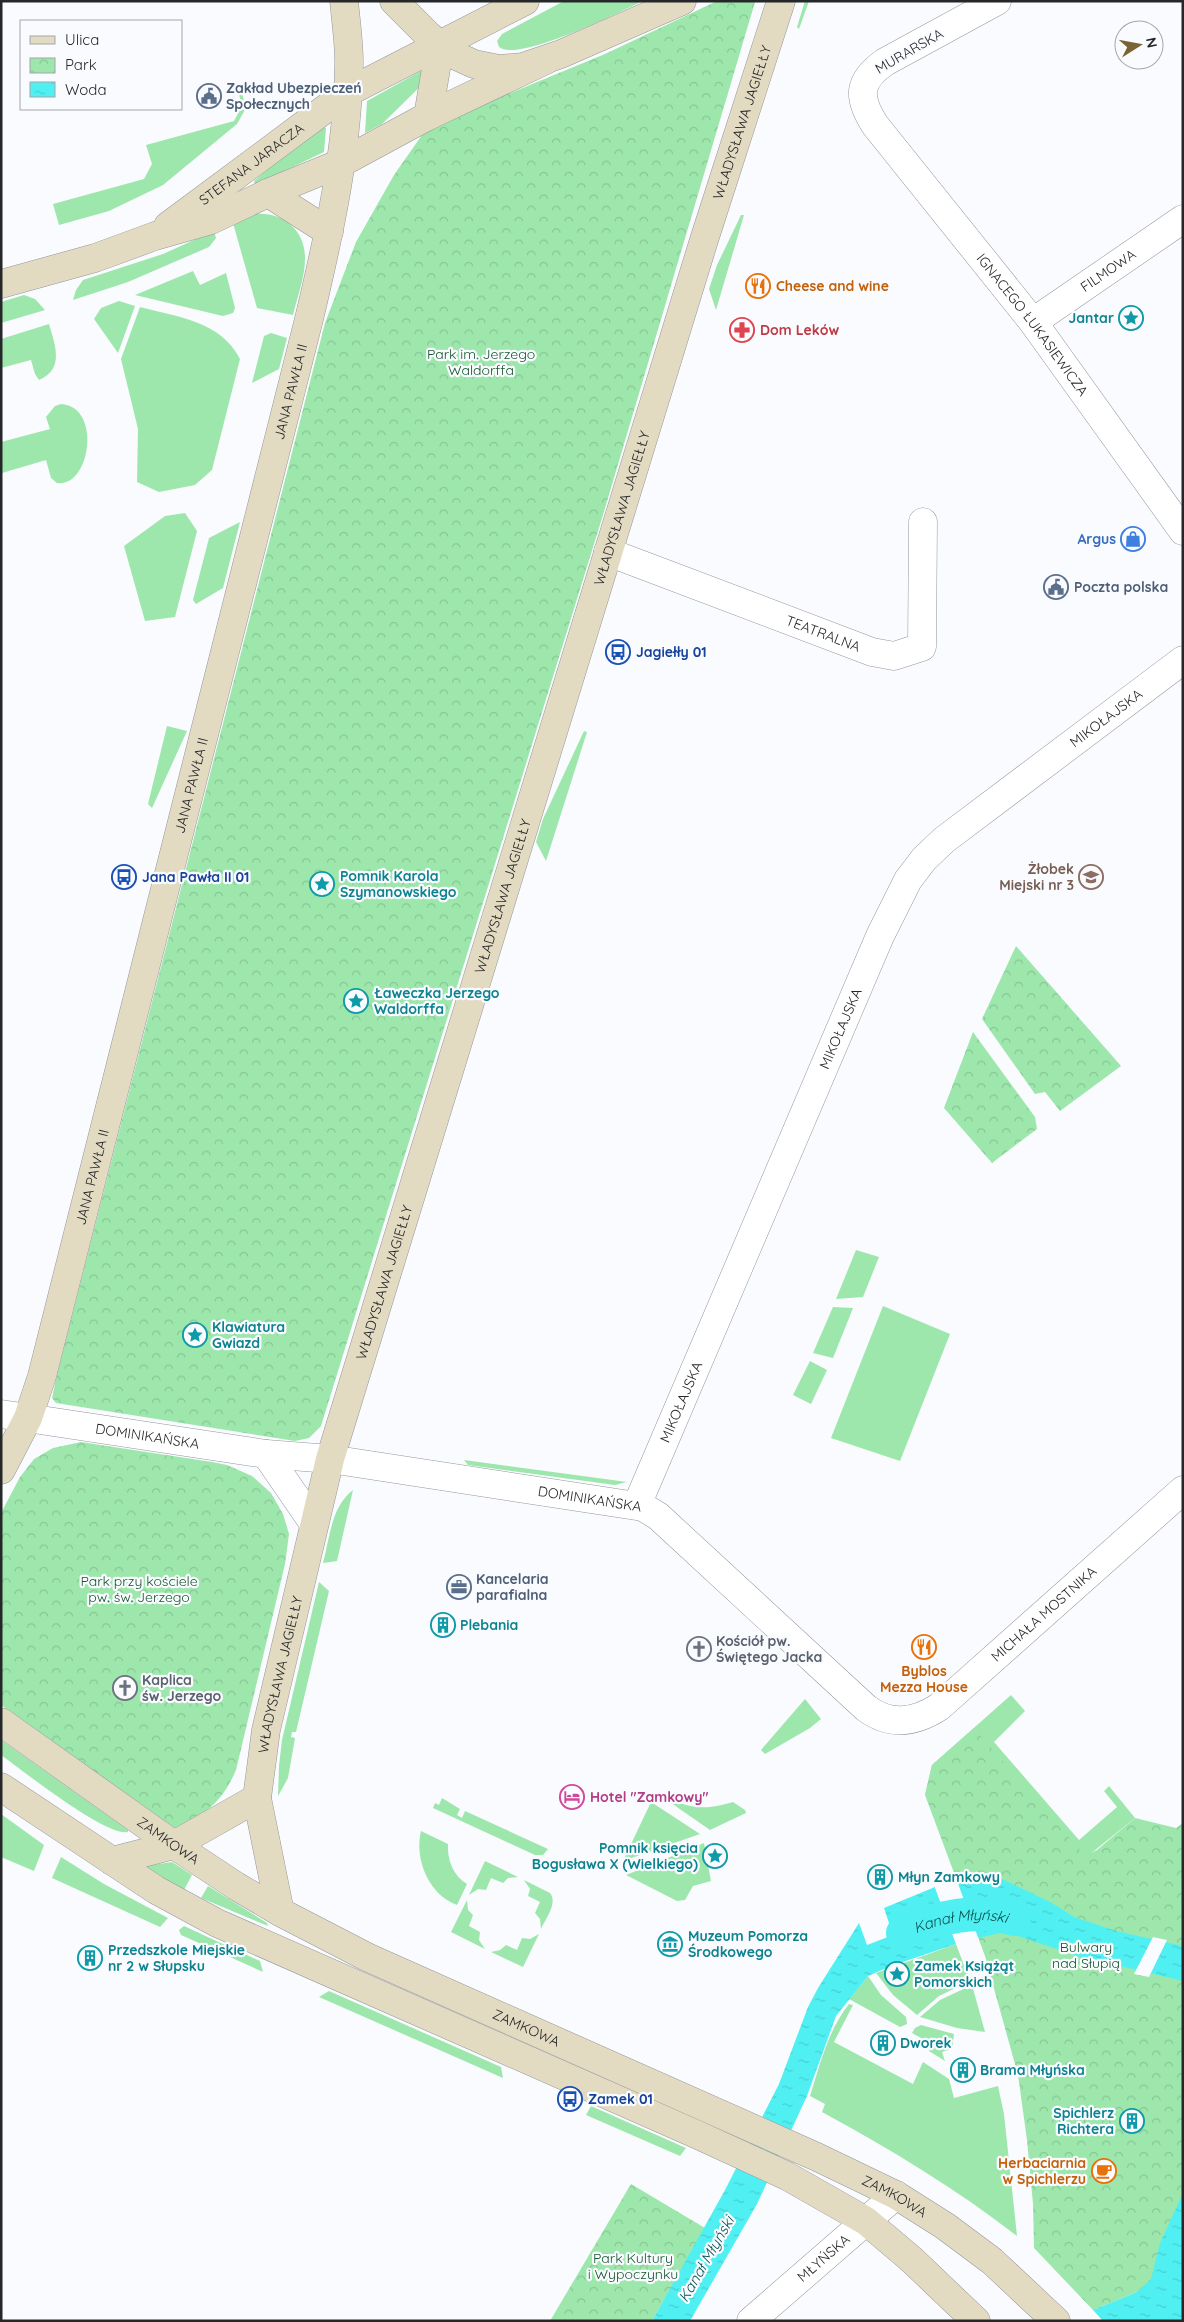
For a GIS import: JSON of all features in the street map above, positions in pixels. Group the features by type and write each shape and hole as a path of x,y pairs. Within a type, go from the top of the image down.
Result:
{"street":[{"name":"JANA PAWŁA II","path":"1,1470 28,1418 44,1366 304,342 329,232 342,162 349,60 344,1"},
{"path":"394,1 440,44 464,60 486,67 522,67 546,60 682,1"},
{"name":"STEFANA JARACZA","path":"155,236 348,92 525,1"},
{"name":"WŁADYSŁAWA JAGIEŁŁY","path":"280,1912 257,1798 266,1730 330,1459 704,240 781,1"},
{"name":"MURARSKA","path":"875,125 864,103 863,90 866,79 872,71 997,1"},
{"path":"428,116 440,44"},
{"name":"STEFANA JARACZA","path":"1,284 95,258 155,236 211,220 268,193 342,162 428,116 546,60"},
{"name":"IGNACEGO ŁUKASIEWICZA","path":"875,125 1034,322 1183,531"},
{"path":"268,193 329,232"},
{"name":"FILMOWA","path":"1034,322 1183,219"},
{"name":"TEATRALNA","path":"608,552 864,649 894,656 922,647 923,522"},
{"name":"MIKOŁAJSKA","path":"637,1505 845,1015 908,880 924,858 944,840 1183,660"},
{"name":"DOMINIKAŃSKA","path":"1,1414 266,1454 330,1459 445,1478 637,1505 649,1509 866,1708 874,1714 896,1722"},
{"path":"266,1454 314,1524"},
{"name":"MICHAŁA MOSTNIKA","path":"896,1722 911,1721 939,1707 1183,1490"},
{"name":"ZAMKOWA","path":"1,1722 174,1845 236,1886 280,1912 367,1957 809,2153 896,2195 945,2226 992,2261 1056,2321"},
{"name":"ZAMKOWA","path":"1,1787 156,1890 217,1923 720,2144 787,2176 866,2221 911,2259 976,2321"},
{"path":"112,1862 174,1845 257,1798"},
{"name":"MŁYŃSKA","path":"752,2321 896,2195"}],"green space":[{"path":"564,1 643,1 592,25 546,42 526,48 509,50 499,47 497,41 502,34"},
{"name":"Park im. Jerzego Waldorffa","path":"717,1 755,2 603,515 321,1426 309,1438 295,1441 56,1403 52,1398 56,1379 325,323 356,242 394,175 422,135 462,113 605,54"},
{"path":"805,1 809,1 799,29 797,27"},
{"path":"428,67 434,73 382,124 365,133 367,101"},
{"path":"240,86 246,108 237,124 163,185 109,211 59,225 53,204 144,179 152,164 146,145 234,121 242,106 237,87"},
{"path":"320,125 326,128 324,152 255,185 254,181"},
{"path":"255,214 265,214 283,219 297,231 301,239 304,249 305,266 293,315 257,308 233,223"},
{"path":"741,215 744,215 716,310 709,289 717,265"},
{"path":"214,231 216,238 209,247 128,282 73,300 76,290 83,280 163,254"},
{"path":"193,271 200,285 226,273 235,308 233,313 223,316 135,295"},
{"path":"24,295 35,299 45,310 1,323 1,302"},
{"path":"119,301 135,306 118,353 94,319 101,308"},
{"path":"140,307 197,322 210,328 232,346 240,359 212,470 195,485 159,492 137,482 138,429 121,359"},
{"path":"49,324 56,356 52,370 47,375 39,380 31,360 1,368 1,339"},
{"path":"271,333 287,338 279,369 252,383 264,336"},
{"path":"61,404 74,408 82,418 87,431 84,461 78,473 69,481 57,483 51,478 46,460 2,473 1,442 50,429 46,417 55,406"},
{"path":"185,513 197,531 175,617 145,621 124,546 165,516"},
{"path":"240,522 223,588 196,604 193,600 209,538"},
{"path":"167,726 187,731 152,808 148,804"},
{"path":"584,731 587,732 546,861 536,842 543,819"},
{"path":"1016,946 1121,1066 1060,1111 1045,1092 1035,1094 982,1019"},
{"path":"973,1032 1035,1117 1037,1129 992,1163 944,1108"},
{"path":"856,1250 879,1257 863,1297 836,1299"},
{"path":"883,1306 950,1334 900,1461 831,1438"},
{"path":"833,1307 853,1308 833,1358 813,1353"},
{"path":"810,1361 827,1370 811,1404 793,1395"},
{"name":"Park przy kościele pw. św. Jerzego","path":"81,1442 212,1462 227,1465 252,1476 271,1493 283,1514 289,1534 285,1564 236,1770 225,1791 212,1806 176,1829 1,1705 1,1513 20,1477 34,1459 53,1448"},
{"path":"464,1460 627,1482 615,1485 468,1465"},
{"path":"353,1490 337,1561 323,1563 332,1523 340,1505"},
{"path":"319,1582 329,1591 296,1732 292,1732 291,1737 295,1738 288,1778 278,1796 282,1740"},
{"path":"1011,1695 1025,1711 994,1742 1079,1840 1117,1807 1104,1791 1109,1786 1135,1818 1089,1855 1082,1858 925,1795 932,1765"},
{"path":"805,1699 821,1719 810,1728 765,1754 761,1750"},
{"name":"Bulwary nad Słupią","path":"974,1728 1085,1856 1097,1850 1135,1818 1176,1828 1183,1823 1183,2321 1137,2292 1093,2310 1034,2248 1033,2204 1018,2075 985,1956 925,1795 932,1765"},
{"path":"1,1740 128,1830 128,1832 117,1831 102,1824 64,1801 1,1755"},
{"path":"661,1796 696,1807 713,1807 733,1802 745,1810 746,1813 710,1830"},
{"path":"442,1798 460,1809 457,1815 462,1818 465,1811 548,1849 543,1855 535,1855 433,1808 435,1803 439,1805"},
{"path":"651,1802 700,1834 623,1861"},
{"path":"1,1814 44,1845 34,1871 1,1857"},
{"path":"421,1831 448,1844 452,1867 462,1881 467,1884 457,1905 439,1893 431,1885 426,1875 420,1853"},
{"path":"704,1843 711,1881 693,1886 685,1900 677,1901 626,1875"},
{"path":"61,1857 104,1884 168,1918 160,1927 52,1878"},
{"path":"485,1861 518,1877 508,1878 503,1883 491,1878 486,1890 478,1889 469,1895"},
{"path":"172,1862 192,1875 184,1890 144,1871 145,1866"},
{"path":"524,1880 550,1893 552,1897 552,1906 541,1929 540,1919 535,1913 540,1902 528,1896 530,1889"},
{"path":"208,1886 267,1923 268,1926 201,1898"},
{"path":"467,1900 468,1910 473,1915 469,1926 480,1932 479,1940 485,1949 451,1932"},
{"path":"184,1926 260,1961 263,1972 181,1935 179,1930"},
{"path":"539,1934 523,1967 491,1952 500,1950 506,1945 517,1950 522,1938 530,1939"},
{"path":"956,1944 970,1981 939,1996 917,2015 893,1995 876,1973"},
{"path":"868,1976 881,1995 906,2017 907,2024 900,2027 849,1999"},
{"path":"972,1985 985,2032 957,2028 920,2017 940,2000"},
{"path":"329,1991 501,2067 503,2078 319,1997"},
{"path":"849,2004 853,2005 834,2042 913,2084 923,2062 949,2079 954,2098 998,2086 1004,2114 1017,2236 994,2218 922,2170 822,2112 825,2104 810,2096 830,2036"},
{"path":"921,2025 954,2034 952,2049 942,2052 945,2061 929,2051 932,2044 912,2033 915,2028"},
{"path":"591,2106 686,2148 680,2156 586,2115"},
{"name":"Park Kultury i Wypoczynku","path":"631,2184 705,2228 652,2321 550,2321"}],"water":[{"path":"969,1873 998,1877 1052,1903 1074,1917 1116,1931 1183,1946 1183,1981 1078,1956 1018,1936 1000,1933 978,1938 955,1876"},
{"path":"935,1887 956,1944 891,1966 868,1976 836,2016 807,2096 757,2204 690,2321 652,2321 725,2190 779,2084 808,2007 859,1923 867,1945 893,1935 884,1908"},
{"path":"1183,2193 1183,2321 1103,2321 1093,2310 1137,2292 1151,2279 1160,2243"}],"pier":[{"path":"954,1873 979,1940 976,1939 953,1877"},
{"path":"934,1885 937,1886 958,1943 957,1946"},
{"path":"1153,1937 1167,1940 1149,1977 1134,1974"}],"waterway":[{"name":"Kanał Młyński","path":"903,1933 943,1919 972,1914 986,1914 1014,1919"}],"place":[{"name":"Zakład Ubezpieczeń Społecznych","path":"209,96"},
{"name":"Cheese and wine","path":"758,286"},
{"name":"Jantar","path":"1131,318"},
{"name":"Dom Leków","path":"742,330"},
{"name":"Argus","path":"1133,539"},
{"name":"Poczta polska","path":"1056,587"},
{"name":"Jagiełły 01","path":"618,652"},
{"name":"Jana Pawła II 01","path":"124,877"},
{"name":"Żłobek Miejski nr 3","path":"1091,877"},
{"name":"Pomnik Karola Szymanowskiego","path":"322,884"},
{"name":"Ławeczka Jerzego Waldorffa","path":"356,1001"},
{"name":"Klawiatura Gwiazd","path":"195,1335"},
{"name":"Kancelaria parafialna","path":"459,1587"},
{"name":"Plebania","path":"443,1625"},
{"name":"Byblos Mezza House","path":"924,1647"},
{"name":"Kościół pw. Świętego Jacka","path":"699,1649"},
{"name":"Kaplica św. Jerzego","path":"125,1688"},
{"name":"Hotel \"Zamkowy\"","path":"572,1797"},
{"name":"Pomnik księcia Bogusława X (Wielkiego)","path":"715,1856"},
{"name":"Młyn Zamkowy","path":"880,1877"},
{"name":"Muzeum Pomorza Środkowego","path":"670,1944"},
{"name":"Przedszkole Miejskie nr 2 w Słupsku","path":"90,1958"},
{"name":"Zamek Książąt Pomorskich","path":"897,1974"},
{"name":"Dworek","path":"883,2043"},
{"name":"Brama Młyńska","path":"963,2070"},
{"name":"Zamek 01","path":"570,2099"},
{"name":"Spichlerz Richtera","path":"1132,2121"},
{"name":"Herbaciarnia w Spichlerzu","path":"1104,2171"}]}
